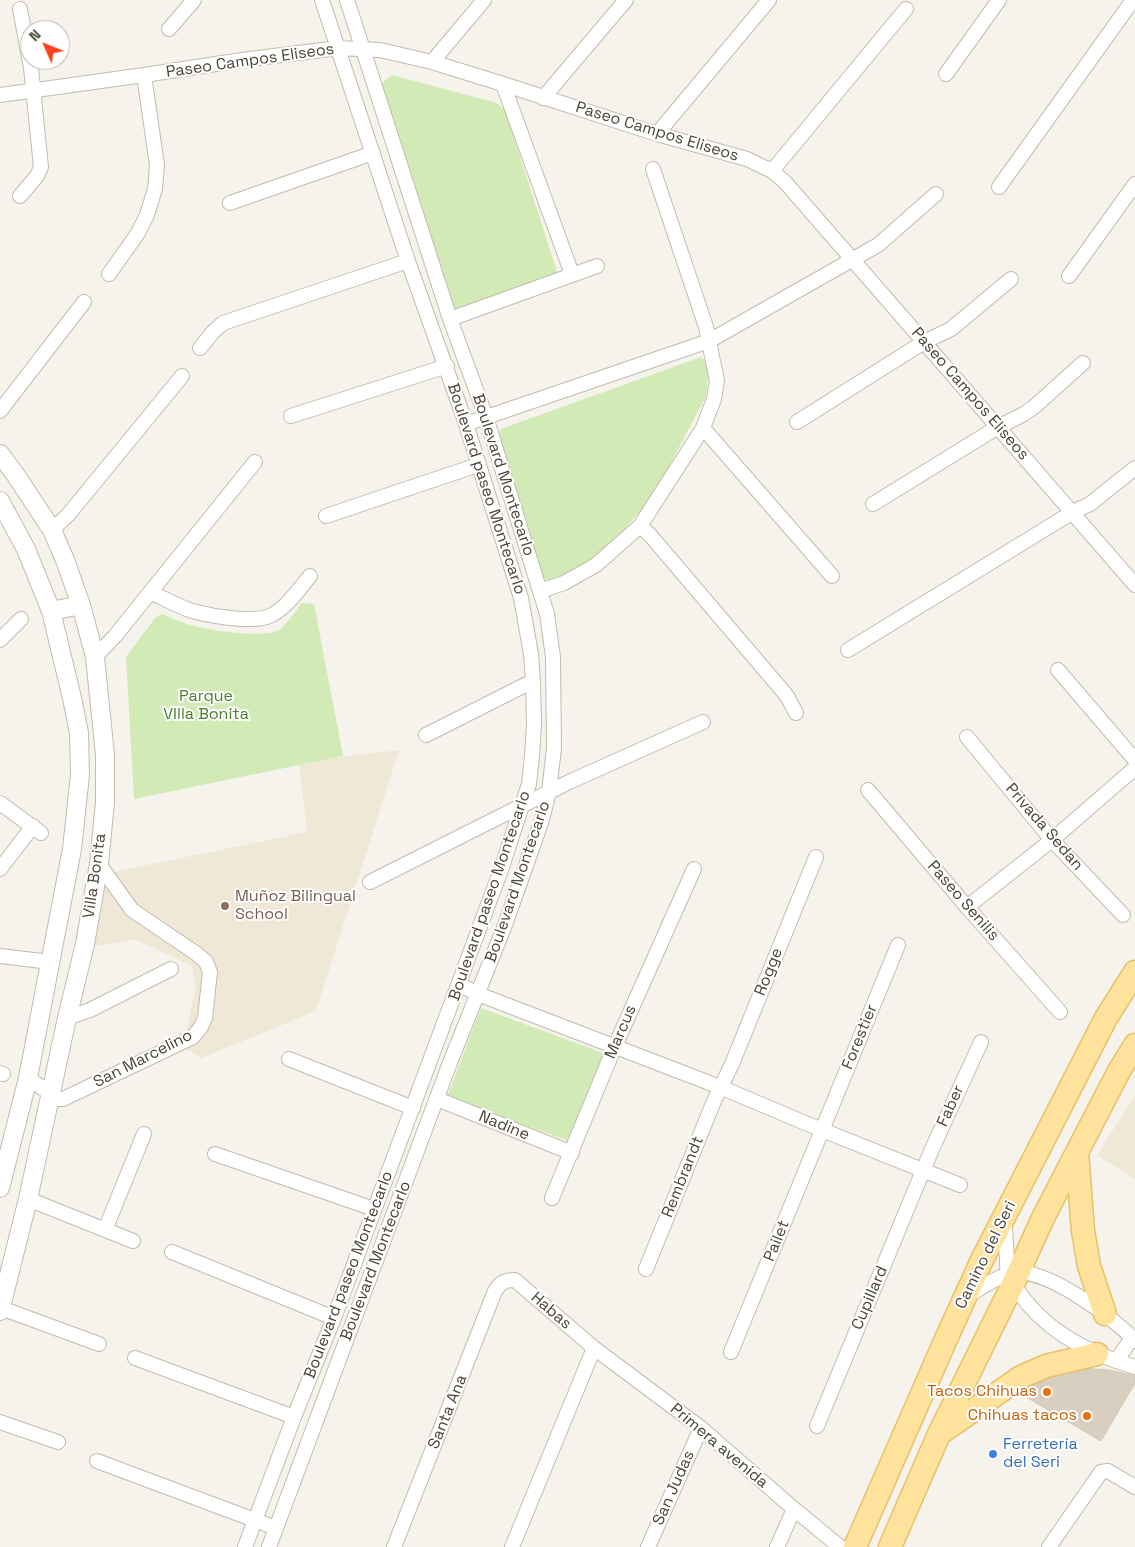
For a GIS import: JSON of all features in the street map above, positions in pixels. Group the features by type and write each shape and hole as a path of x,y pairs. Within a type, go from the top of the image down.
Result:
{"main road":[{"name":"Camino del Seri","path":"856,1547 964,1299 1106,1018 1135,972"},
{"path":"890,1547 939,1434 1013,1277 1135,1045"},
{"path":"1077,1153 1083,1231 1088,1257 1105,1314"},
{"path":"939,1434 1021,1377 1046,1366 1107,1358"}],"street":[{"path":"169,30 194,0"},
{"name":"Boulevard paseo Montecarlo","path":"245,1547 251,1518 330,1316 408,1106 460,985 501,870 529,784 534,724 534,681 521,598 466,424 408,261 322,0"},
{"name":"Boulevard Montecarlo","path":"269,1547 437,1099 505,925 541,823 549,792 554,748 553,656 547,614 486,418 450,319 347,0"},
{"path":"432,62 484,0"},
{"path":"544,98 626,0"},
{"path":"657,134 769,0"},
{"path":"946,74 999,0"},
{"path":"1000,187 1133,0"},
{"path":"20,9 31,68 41,166 37,176 20,196"},
{"path":"772,171 906,10"},
{"name":"Paseo Campos Eliseos","path":"0,95 338,48 389,51 432,62 657,134 747,159 772,171 785,182 1135,585"},
{"path":"109,274 138,233 147,215 155,189 157,165 148,92 144,75"},
{"path":"503,84 572,274"},
{"path":"230,203 373,153"},
{"path":"540,591 564,583 596,566 640,526 703,428 714,399 717,381 706,327 653,169"},
{"path":"1069,276 1135,184"},
{"path":"466,424 709,341 878,245 936,194"},
{"path":"200,348 223,322 408,261"},
{"path":"450,319 597,266"},
{"path":"797,422 924,342 951,328 1011,279"},
{"path":"0,411 84,302"},
{"path":"873,504 998,427 1024,414 1083,363"},
{"path":"291,416 446,366"},
{"path":"52,530 68,515 182,376"},
{"path":"703,428 832,576"},
{"name":"Villa Bonita","path":"0,454 52,530 81,605 94,658 105,755 105,802 99,864 84,944 28,1198 0,1309"},
{"path":"94,658 115,636 255,462"},
{"path":"326,516 478,465"},
{"path":"848,650 1073,512 1090,504 1135,468"},
{"name":"Villa Bonita","path":"0,501 26,548 51,611 79,733 80,774 72,848 28,1078 0,1188"},
{"path":"640,526 650,534 781,688 796,713"},
{"path":"150,592 192,611 251,620 265,618 285,606 310,576"},
{"path":"51,611 81,605"},
{"path":"1,638 21,619"},
{"path":"1058,670 1135,760"},
{"path":"426,734 534,681"},
{"path":"370,882 523,804 702,722"},
{"name":"Privada Sedan","path":"967,737 1052,840 1123,915"},
{"path":"967,907 1052,840 1135,768"},
{"name":"Paseo Senilis","path":"868,790 967,907 1060,1012"},
{"path":"0,803 37,830 0,869"},
{"name":"Rogge","path":"720,1087 732,1064 816,857"},
{"name":"San Marcelino","path":"50,1094 63,1099 193,1036 201,1027 205,1018 210,972 206,962 132,910 99,864"},
{"name":"Marcus","path":"552,1198 615,1046 694,869"},
{"name":"Forestier","path":"822,1130 898,945"},
{"path":"0,956 50,962"},
{"path":"67,1018 90,1010 171,969"},
{"path":"460,985 478,994 720,1087 960,1185"},
{"name":"Faber","path":"923,1171 981,1042"},
{"path":"289,1059 408,1106"},
{"path":"28,1078 50,1094"},
{"name":"Rembrandt","path":"646,1269 720,1087"},
{"name":"Nadine","path":"437,1099 572,1153"},
{"name":"Pailet","path":"731,1352 822,1130"},
{"path":"105,1230 144,1134"},
{"path":"215,1154 370,1207"},
{"name":"Cupillard","path":"817,1426 923,1171"},
{"path":"28,1198 133,1241"},
{"path":"1005,1215 1013,1277 1030,1307 1057,1331 1072,1341 1107,1358 1135,1367"},
{"path":"172,1252 330,1316"},
{"path":"964,1299 1013,1277 1033,1275 1050,1281 1105,1314 1134,1339 1107,1358"},
{"name":"Habas","path":"506,1280 515,1280 594,1348"},
{"name":"Santa Ana","path":"394,1547 495,1291 499,1284 506,1280"},
{"path":"0,1309 100,1344"},
{"path":"512,1547 594,1348"},
{"name":"Primera avenida","path":"594,1348 700,1428 840,1547"},
{"path":"135,1358 291,1417"},
{"path":"0,1422 58,1442"},
{"name":"San Judas","path":"648,1547 700,1428"},
{"path":"97,1461 276,1528"},
{"path":"1049,1547 1101,1472 1108,1471 1135,1487"},
{"path":"777,1547 794,1509"}],"shaded area":[{"name":"Muñoz Bilingual School","path":"399,750 316,1011 201,1058 183,1047 196,986 192,966 135,939 92,947 108,873 307,832 299,762"},
{"path":"1135,1096 1135,1179 1097,1155"}],"green space":[{"path":"392,75 497,103 505,110 557,272 555,279 458,314 450,307 381,84"},
{"path":"701,357 710,365 706,396 653,497 597,560 555,583 540,577 497,440 501,429"},
{"name":"Parque VIlla Bonita","path":"302,603 314,604 343,756 134,799 126,657 155,618 162,614 184,623 207,629 248,634 271,633 282,628"},
{"path":"481,1008 606,1054 568,1141 447,1097"}],"building":[{"name":"Chihuas tacos","path":"1080,1368 1110,1370 1135,1376 1135,1383 1101,1441 1014,1390 1025,1380"}],"place":[{"name":"Muñoz Bilingual School","path":"225,906"},
{"name":"Tacos Chihuas","path":"1047,1392"},
{"name":"Chihuas tacos","path":"1087,1416"},
{"name":"Ferretería del Seri","path":"993,1454"}]}
